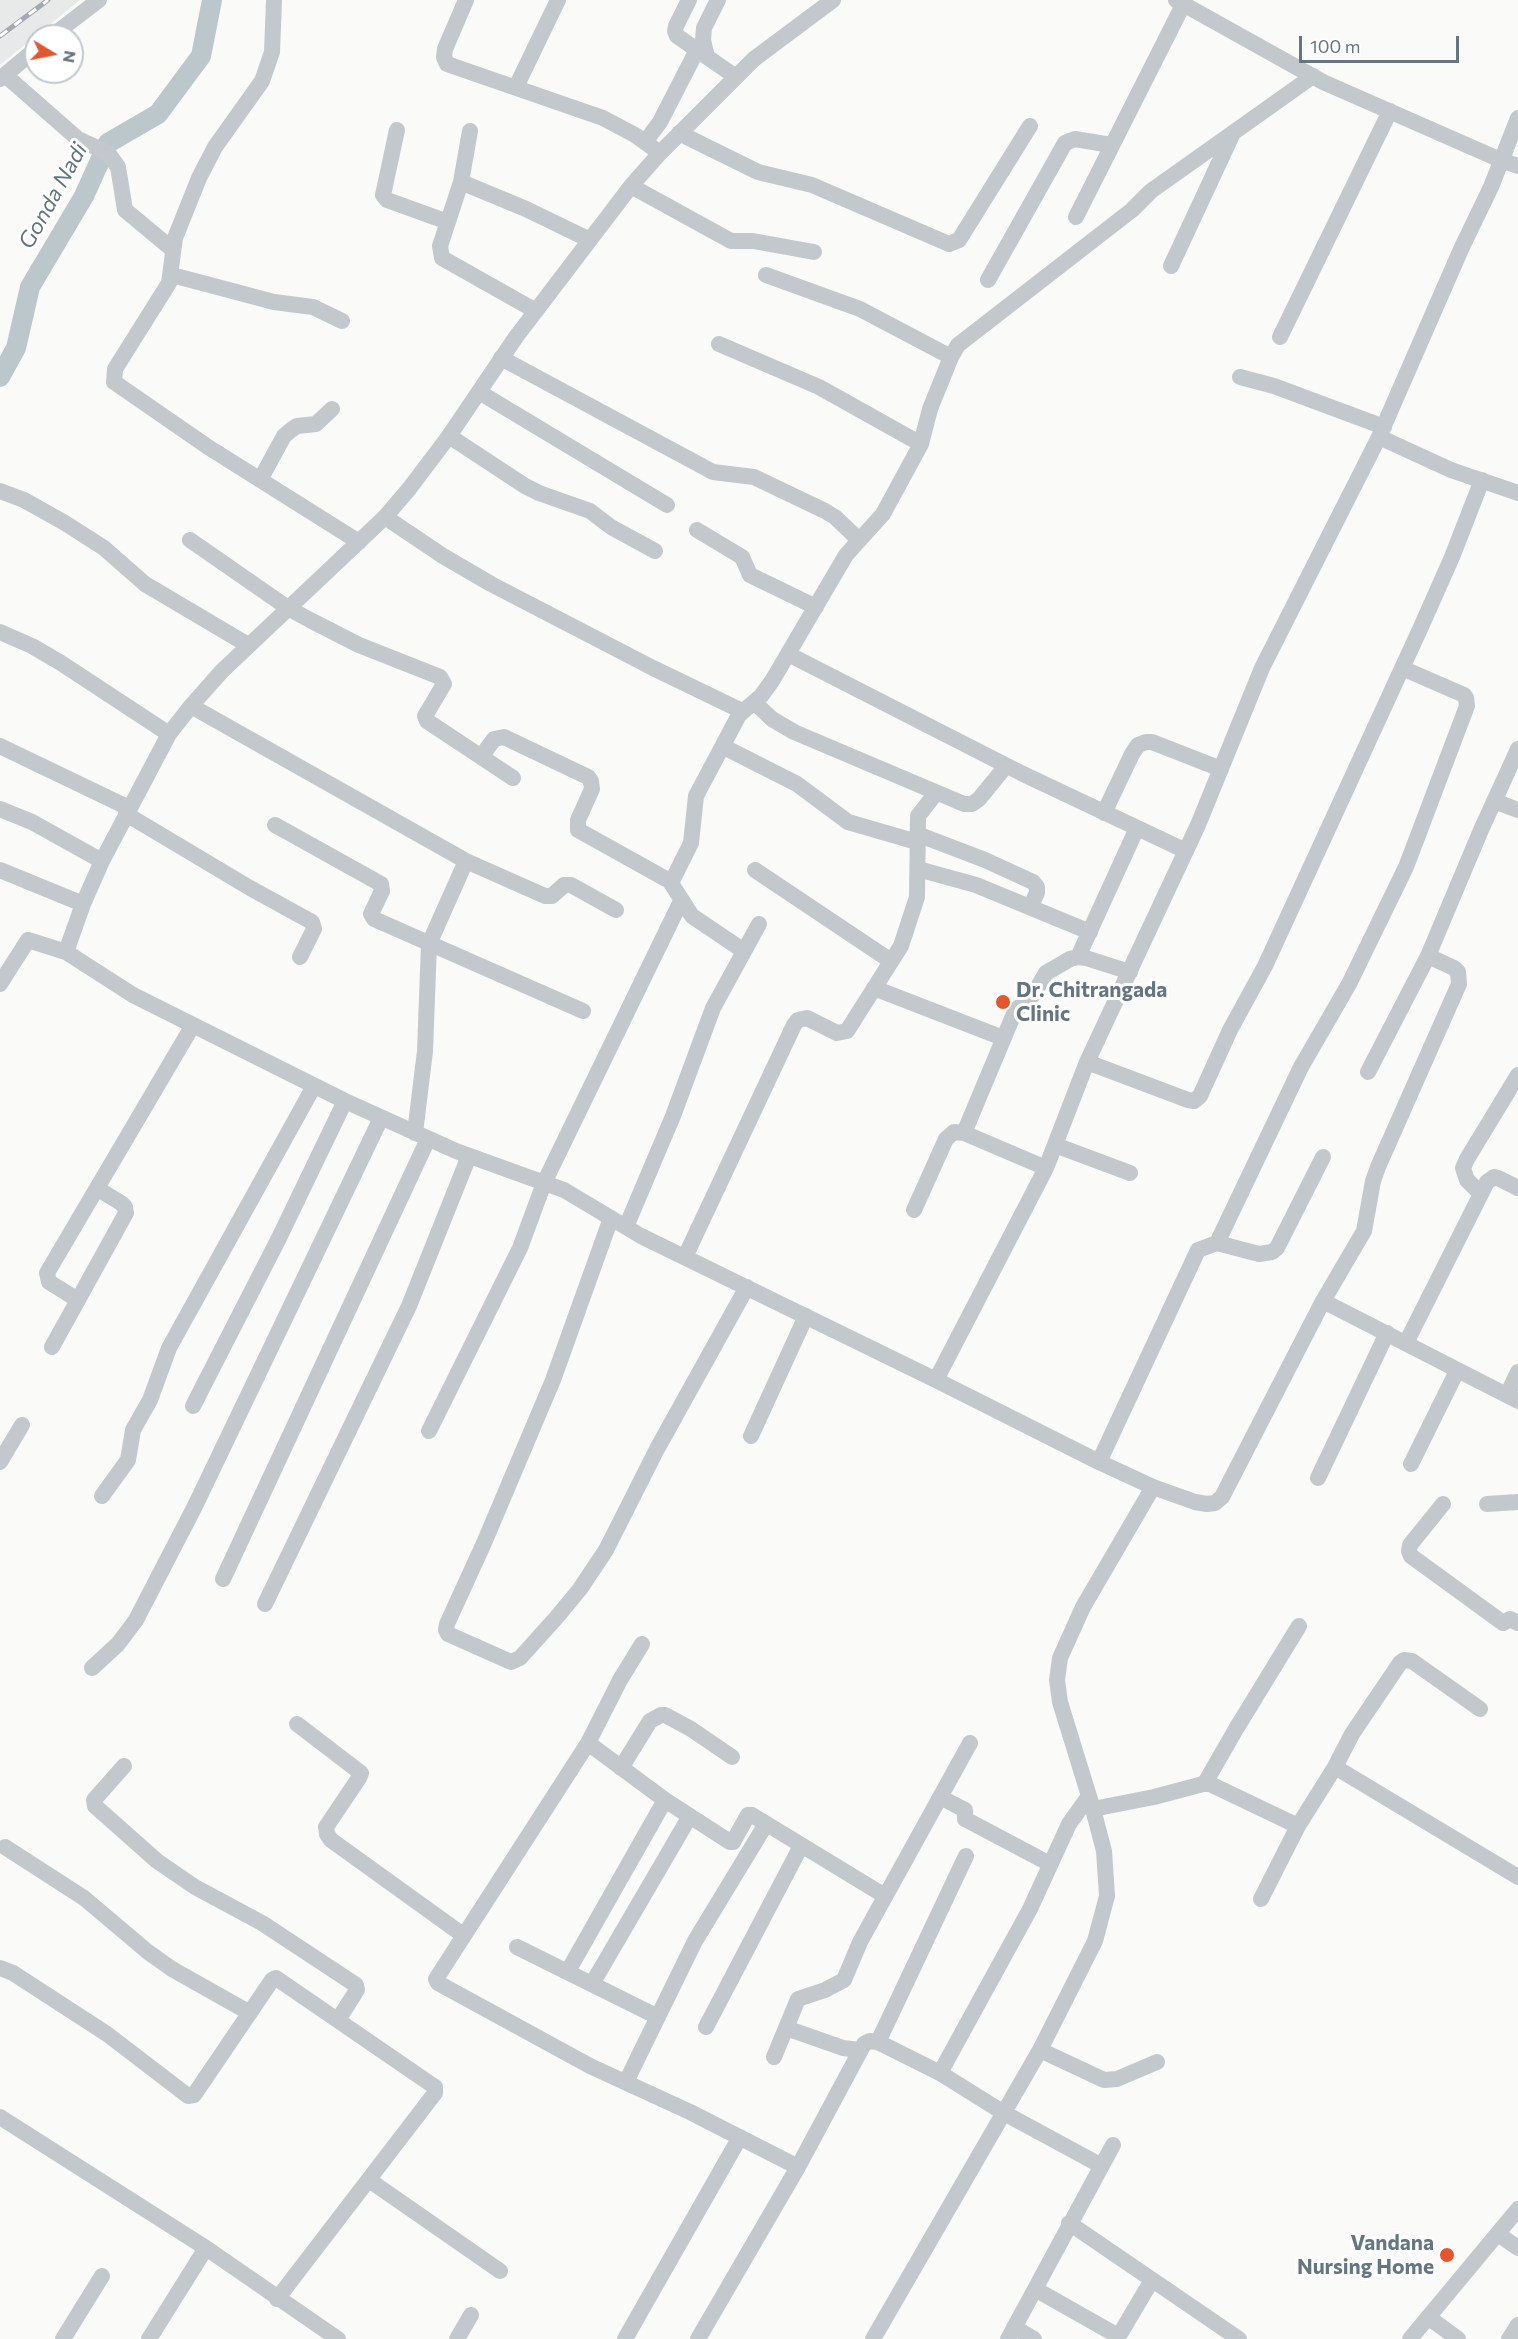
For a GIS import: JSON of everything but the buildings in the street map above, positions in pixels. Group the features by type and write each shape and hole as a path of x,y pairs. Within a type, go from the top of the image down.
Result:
{"street":[{"path":"68,24 99,0"},
{"path":"274,0 272,52 262,81 215,147 204,168 172,249 172,275 164,295 116,369 114,382 208,447 359,542"},
{"path":"466,0 446,49 444,61 447,64 603,118 660,153"},
{"path":"516,87 558,0"},
{"path":"688,0 675,31 677,36 736,77"},
{"path":"645,142 660,122 702,53 704,28 718,0"},
{"path":"66,952 83,904 102,861 169,734 191,706 248,645 385,518 449,436 501,358 536,311 631,186 660,153 754,59 833,0"},
{"path":"1076,217 1180,2 1313,76 1510,163"},
{"path":"24,59 2,77 78,139 103,150 118,167 125,210 172,249"},
{"path":"669,880 675,876 691,843 696,796 748,707 772,681 846,555 883,514 921,444 930,409 951,357 965,338 1132,210 1151,191 1313,76"},
{"path":"1280,338 1390,111"},
{"path":"936,1380 1046,1168 1087,1062 1186,851 1262,668 1382,432 1462,248 1510,163 1518,118"},
{"path":"679,133 758,172 812,185 949,244 959,240 1030,126"},
{"path":"397,130 383,195 387,200 448,222"},
{"path":"470,132 460,182 440,246 442,258 536,311"},
{"path":"1171,266 1233,134"},
{"path":"988,280 1065,143 1075,139 1111,146"},
{"path":"460,182 526,209 590,240"},
{"path":"631,186 731,241 753,240 814,252"},
{"path":"172,275 274,302 313,307 342,321"},
{"path":"766,275 860,309 951,357"},
{"path":"719,344 819,387 921,444"},
{"path":"501,358 713,472 754,477 825,511 835,517 859,540"},
{"path":"1240,377 1274,386 1382,432 1451,470 1518,493"},
{"path":"478,392 667,505"},
{"path":"260,480 284,436 297,426 316,424 332,408"},
{"path":"449,436 525,486 590,511 655,551"},
{"path":"1087,1062 1188,1100 1194,1101 1200,1096 1230,1030 1265,966 1402,668 1452,557 1482,480"},
{"path":"0,491 24,500 84,535 104,548 145,584 248,645"},
{"path":"385,518 490,584 653,668 748,707 794,732 936,793 964,804 972,804 979,799 1006,766"},
{"path":"697,530 742,557 750,574 816,607"},
{"path":"190,540 288,608 359,645 443,679 444,684 425,718 513,778"},
{"path":"0,632 32,646 61,663 169,734"},
{"path":"788,654 1006,766 1186,851"},
{"path":"1217,1243 1301,1067 1349,984 1406,867 1467,706 1464,695 1402,668"},
{"path":"191,706 466,861 545,896 552,896 564,885 571,885 616,910"},
{"path":"480,757 494,739 504,737 588,777 592,789 578,820 578,830 669,880 692,916 744,951"},
{"path":"1104,813 1138,745 1152,741 1221,769"},
{"path":"0,746 128,811 250,888 312,922 314,929 300,957"},
{"path":"724,747 797,784 848,822 917,838 985,860 1034,882 1037,893 1030,907"},
{"path":"1368,1072 1428,956 1518,749"},
{"path":"685,1257 794,1025 798,1020 807,1018 837,1033 844,1033 901,946 917,897 918,816 936,793"},
{"path":"1494,801 1518,810"},
{"path":"0,809 32,822 102,861"},
{"path":"275,825 381,884 382,891 372,911 372,916 429,944 583,1011"},
{"path":"1078,957 1137,828"},
{"path":"223,1579 421,1136 429,944 466,861"},
{"path":"918,869 976,885 1089,932"},
{"path":"0,870 83,904"},
{"path":"754,870 891,961"},
{"path":"429,1431 520,1248 544,1183 681,901"},
{"path":"747,1287 657,1449 606,1550 580,1589 556,1618 520,1658 511,1662 448,1634 447,1624 484,1543 619,1222 673,1116 713,1008 759,924"},
{"path":"0,984 28,940 66,952 133,994 345,1101 469,1156 564,1190 685,1257 1099,1462 1153,1487 1207,1504 1215,1503 1222,1497 1323,1301 1364,1231 1373,1181 1378,1167 1459,984 1458,972 1454,968 1428,956"},
{"path":"964,1133 1017,1009 1034,995 1046,973 1078,957 1130,972"},
{"path":"874,988 1004,1038"},
{"path":"78,1300 49,1282 47,1273 193,1025"},
{"path":"1481,1194 1467,1180 1463,1168 1518,1075"},
{"path":"102,1496 128,1460 133,1430 150,1400 169,1348 314,1086"},
{"path":"193,1406 279,1238 345,1101"},
{"path":"92,1668 118,1644 136,1620 195,1506 381,1118"},
{"path":"914,1210 950,1134 964,1133 1046,1168"},
{"path":"1054,1145 1130,1173"},
{"path":"265,1604 409,1306 469,1156"},
{"path":"1099,1462 1198,1250 1217,1243 1259,1254 1272,1252 1277,1248 1323,1157"},
{"path":"1406,1343 1487,1182 1494,1177 1518,1188"},
{"path":"52,1347 126,1213 121,1203 98,1189"},
{"path":"1323,1301 1513,1398 1518,1372"},
{"path":"751,1436 806,1316"},
{"path":"1318,1478 1387,1333"},
{"path":"1411,1464 1457,1371"},
{"path":"0,1462 22,1425"},
{"path":"873,2339 1040,2050 1095,1941 1107,1896 1104,1851 1060,1702 1057,1680 1063,1650 1083,1607 1153,1487"},
{"path":"1487,1504 1518,1502"},
{"path":"1443,1504 1410,1545 1408,1551 1411,1556 1503,1623 1510,1619 1518,1623"},
{"path":"1206,1783 1231,1737 1299,1626"},
{"path":"642,1644 620,1680 588,1743 539,1823 436,1977 438,1983 590,2066 798,2167"},
{"path":"1261,1899 1299,1826 1352,1734 1400,1663 1404,1660 1412,1661 1480,1709"},
{"path":"621,1768 650,1721 661,1715 691,1729 732,1757"},
{"path":"297,1724 361,1773 326,1827 331,1840 463,1935"},
{"path":"588,1743 665,1800 731,1843 748,1815 885,1896"},
{"path":"774,2057 798,1999 825,1990 844,1980 860,1942 970,1743"},
{"path":"124,1766 94,1800 95,1806 157,1861 195,1887 262,1923 356,1985 357,1990 338,2020"},
{"path":"1335,1767 1518,1877"},
{"path":"940,2073 1030,1909 1069,1824 1091,1802 1154,1797 1206,1783 1215,1785 1299,1826"},
{"path":"940,1797 965,1810 965,1819 1050,1864"},
{"path":"568,1971 665,1800"},
{"path":"592,1983 690,1816"},
{"path":"626,2082 695,1941 766,1824"},
{"path":"706,2027 801,1846"},
{"path":"5,1847 84,1898 148,1952 172,1969 250,2013"},
{"path":"878,2042 966,1856"},
{"path":"517,1947 657,2017"},
{"path":"0,1968 107,2034 188,2096 195,2096 272,1980 276,1978 436,2089 277,2299"},
{"path":"786,2028 843,2048 860,2050"},
{"path":"698,2339 798,2167 860,2050 870,2041 878,2042 940,2073 1004,2113 1100,2165"},
{"path":"1040,2050 1104,2080 1117,2079 1157,2062"},
{"path":"0,2116 206,2248 338,2339"},
{"path":"625,2339 740,2137"},
{"path":"1034,2339 1011,2333 1100,2165 1113,2145"},
{"path":"369,2180 500,2271"},
{"path":"1410,2339 1518,2209"},
{"path":"1069,2223 1239,2339"},
{"path":"1498,2234 1518,2248"},
{"path":"149,2339 206,2248"},
{"path":"63,2339 102,2276"},
{"path":"1035,2289 1118,2338 1152,2280"},
{"path":"457,2339 471,2315"},
{"path":"1428,2317 1458,2339"},
{"path":"1509,2339 1518,2325"}],"shaded area":[{"path":"0,0 80,0 50,24 24,24 24,46 0,65"}],"waterway":[{"name":"Gonda Nadi","path":"0,377 16,348 30,287 84,196 108,143 158,114 201,56 212,0"}],"railway":[{"path":"0,36 48,0"}],"place":[{"name":"Dr. Chitrangada Clinic","path":"1003,1002"},
{"name":"Vandana Nursing Home","path":"1447,2255"}]}
